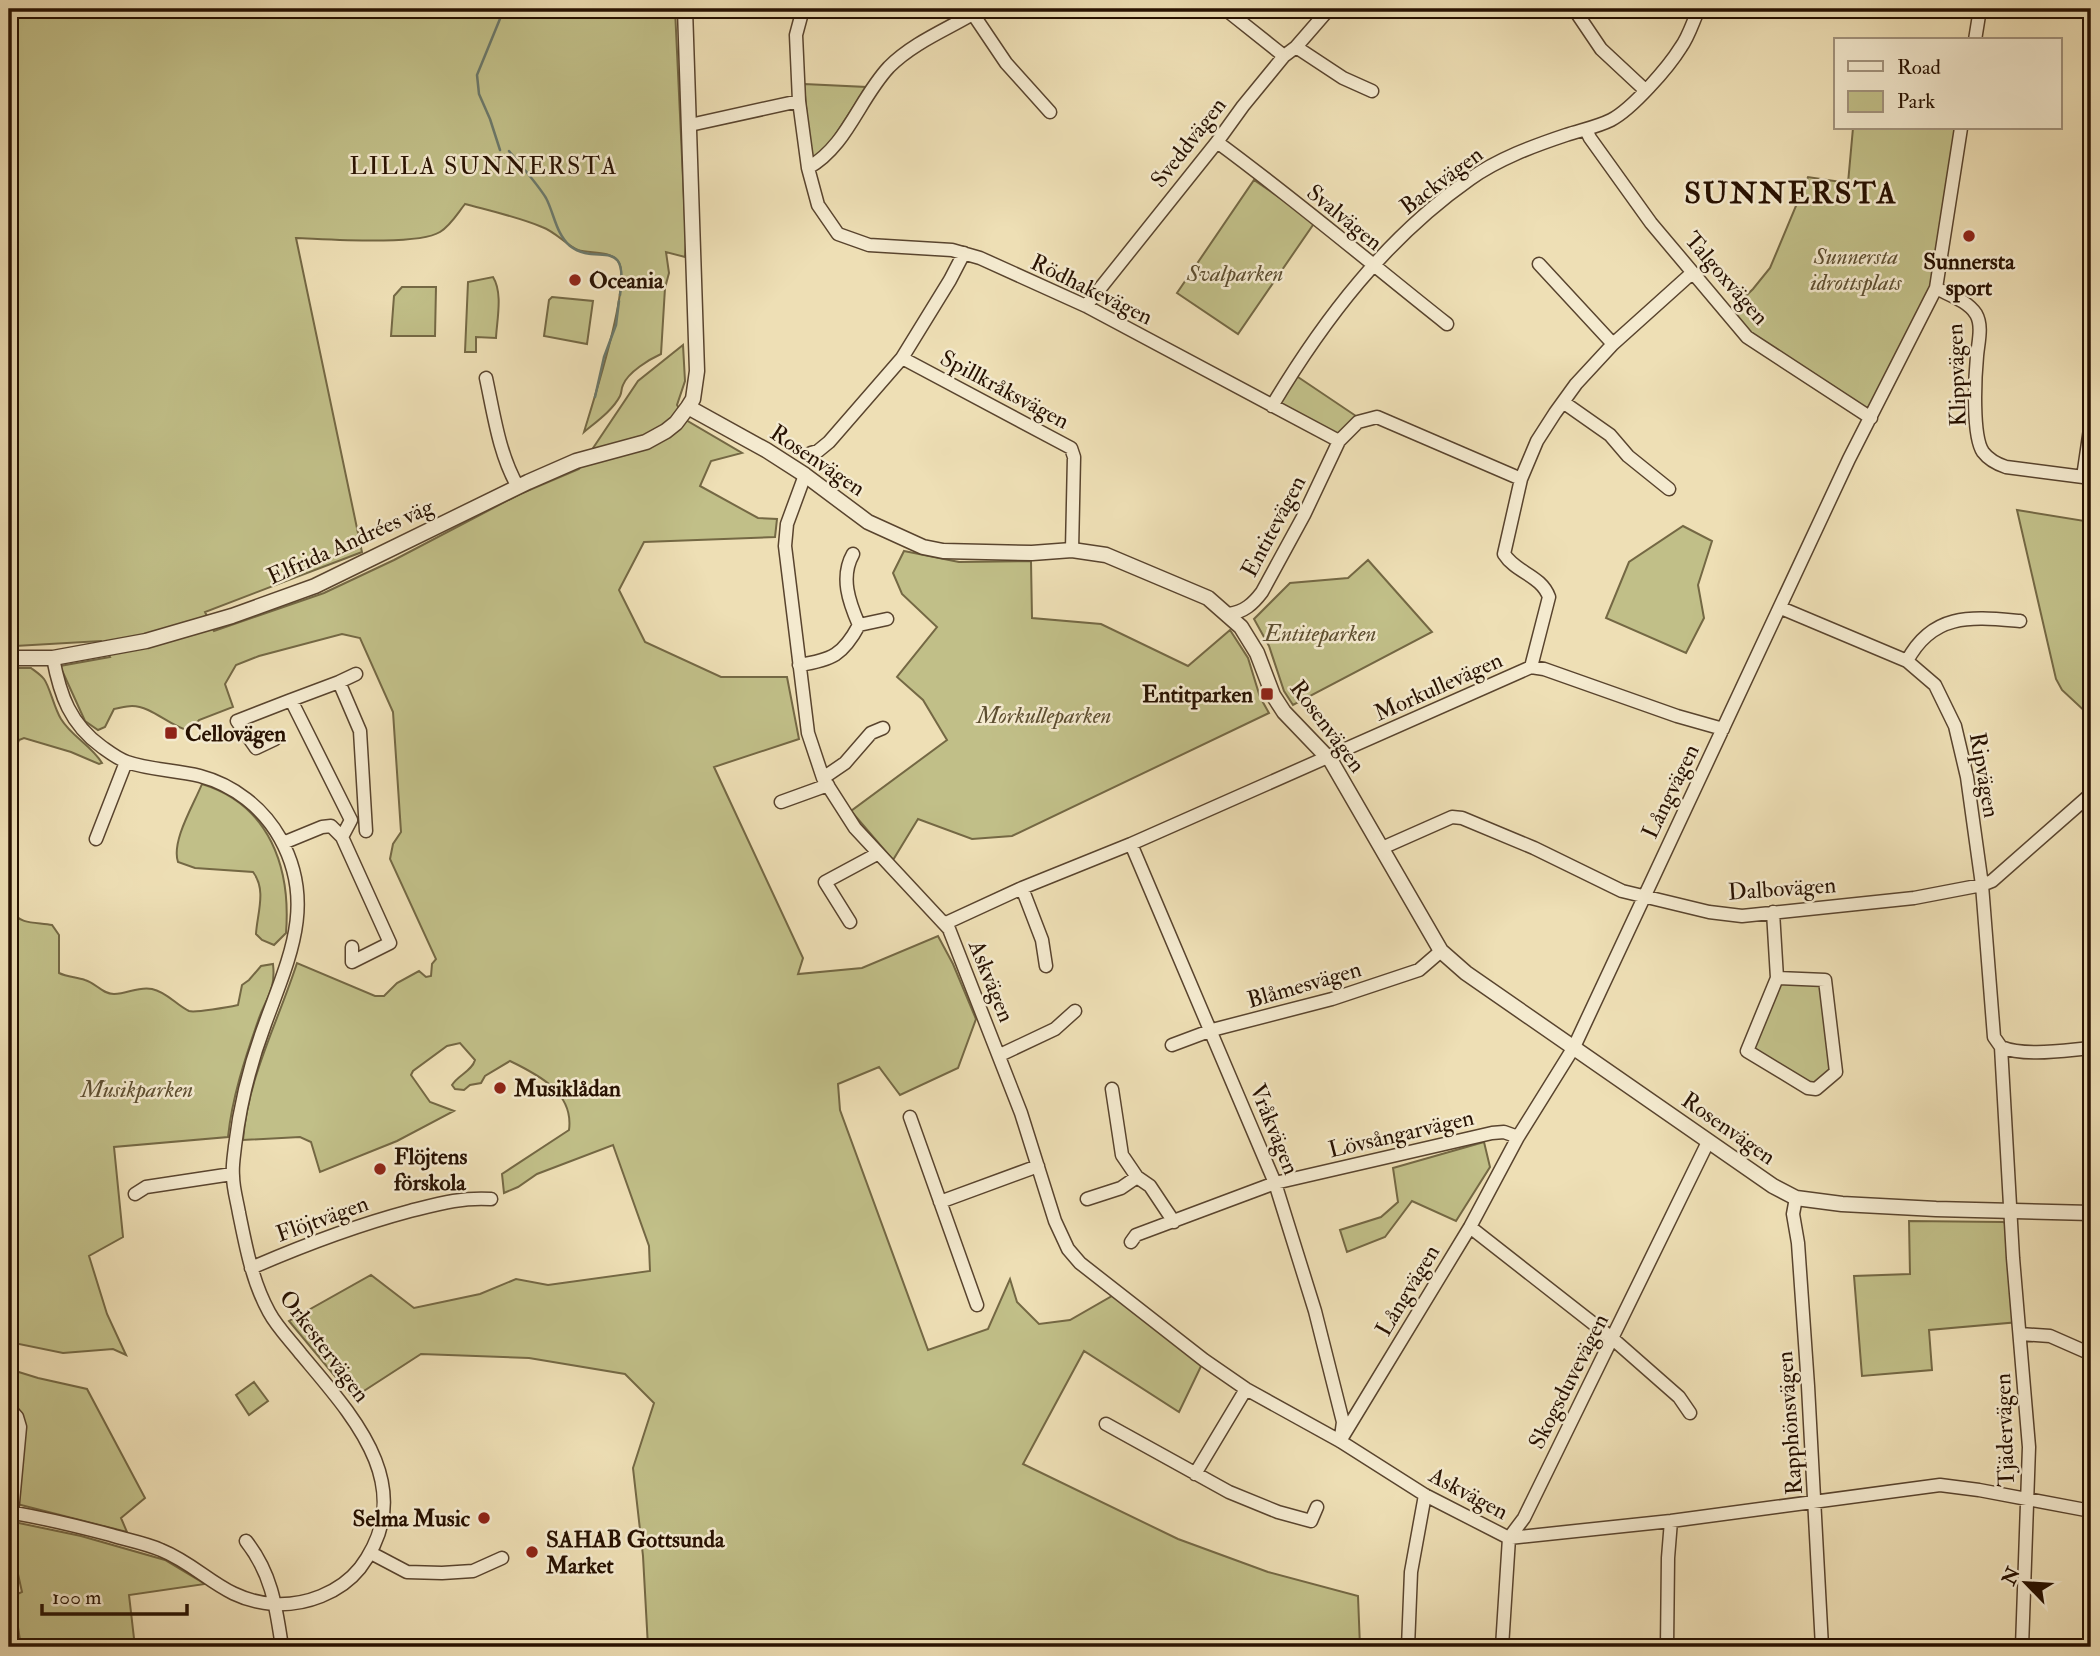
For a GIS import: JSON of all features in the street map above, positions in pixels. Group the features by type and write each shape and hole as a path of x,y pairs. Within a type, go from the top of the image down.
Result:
{"street":[{"path":"685,9 697,371 688,407"},
{"name":"Rödhakevägen","path":"803,9 796,35 799,101 808,168 818,205 838,234 869,245 952,250 980,258 1086,306 1339,441"},
{"path":"1225,9 1284,56"},
{"name":"Sveddvägen","path":"1086,306 1243,106 1284,56 1296,47 1329,9"},
{"path":"1574,9 1601,50 1645,90"},
{"name":"Backvägen","path":"1272,406 1314,338 1371,265 1441,200 1484,170 1532,147 1586,130 1623,113 1682,46 1699,9"},
{"path":"1976,38 1980,9"},
{"path":"808,168 823,159 835,147 891,66 923,41 977,11 1006,63 1051,112"},
{"path":"1296,47 1343,78 1372,91"},
{"path":"690,125 799,101"},
{"name":"Talgoxvägen","path":"1586,130 1651,223 1747,337 1871,418"},
{"name":"Långvägen","path":"1340,1441 1470,1227 1518,1138 1574,1047 1849,459 1936,288 1961,130"},
{"name":"Svalvägen","path":"1217,142 1335,232 1371,265 1447,324"},
{"path":"811,453 818,452 829,443 902,358 964,253"},
{"path":"1539,264 1613,344"},
{"path":"1531,667 1549,597 1539,581 1508,561 1504,554 1521,479 1537,441 1576,384 1613,344 1692,273"},
{"name":"Klippvägen","path":"1936,288 1960,300 1973,309 1978,317 1980,330 1975,382 1977,425 1983,452 1996,464 2006,467 2087,478"},
{"name":"Spillkråksvägen","path":"902,358 1071,448 1074,457 1072,550"},
{"path":"486,378 501,449 510,476 517,486"},
{"path":"1563,402 1610,435 1628,456 1669,489"},
{"name":"Rosenvägen","path":"688,407 766,450 868,522 923,547 969,552 1032,553 1072,550 1118,558 1201,594 1229,614 1241,627 1257,653 1273,695 1284,712 1331,761 1441,951 1466,973 1773,1186 1796,1198 1842,1204 2091,1213"},
{"name":"Elfrida Andrées väg","path":"9,659 54,658 146,641 232,616 315,586 517,486 576,461 646,442 676,423 688,407"},
{"path":"1339,441 1358,422 1377,417 1521,479"},
{"path":"2087,478 2091,422"},
{"name":"Entitevägen","path":"1229,614 1255,602 1262,592 1339,441"},
{"path":"805,475 787,524 785,546 808,733 826,781 855,828 946,923"},
{"path":"853,554 847,566 848,600 859,625"},
{"name":"Ripvägen","path":"1781,608 1907,661 1935,685 1955,726 1967,777 1982,886 1993,1027 1995,1041 2001,1048 2011,1211"},
{"path":"1907,661 1915,646 1928,632 1956,619 1979,617 2020,621"},
{"path":"799,665 820,662 840,653 859,625 887,619"},
{"name":"Orkestervägen","path":"10,1512 163,1550 228,1592 255,1601 276,1604 295,1604 320,1597 339,1587 355,1574 371,1553 383,1518 382,1476 368,1439 269,1313 251,1268 232,1174 239,1113 250,1067 282,982 297,932 297,885 283,843 259,809 232,789 201,776 126,762 87,736 62,697 54,658"},
{"name":"Morkullevägen","path":"946,923 1531,667 1723,729"},
{"path":"275,739 257,748 237,721 356,674"},
{"path":"339,682 360,731 366,831"},
{"path":"291,700 351,820 342,837"},
{"path":"781,802 826,781 871,733 883,728"},
{"path":"96,839 126,762"},
{"name":"Dalbovägen","path":"1382,848 1452,817 1462,818 1534,848 1622,891 1742,916 1914,898 1982,886 1992,881 2091,794"},
{"path":"283,843 331,826 342,837 390,943 352,961 352,947"},
{"name":"Vråkvägen","path":"1131,844 1275,1183 1318,1322 1343,1422 1340,1441"},
{"path":"850,922 825,882 877,854"},
{"path":"1022,888 1042,940 1046,966"},
{"path":"1773,912 1777,978 1747,1051 1808,1088 1816,1089 1836,1072 1825,980 1777,978"},
{"name":"Askvägen","path":"946,923 1000,1055 1055,1220 1074,1257 1246,1389 1340,1441 1425,1494 1509,1538 1671,1521 1940,1485 1979,1489 2091,1511"},
{"name":"Blåmesvägen","path":"1172,1045 1212,1030 1332,999 1419,970 1441,951"},
{"name":"Askvägen","path":"1000,1055 1055,1029 1075,1011"},
{"path":"2001,1048 2016,1051 2091,1048"},
{"path":"1112,1089 1122,1155 1138,1177 1150,1186 1174,1222"},
{"path":"910,1117 977,1305"},
{"name":"Lövsångarvägen","path":"1131,1242 1136,1235 1275,1183 1492,1133 1504,1132 1518,1138"},
{"name":"Skogsduvevägen","path":"1509,1538 1524,1518 1708,1142"},
{"path":"940,1202 1038,1167"},
{"path":"135,1194 146,1186 232,1174"},
{"path":"1087,1199 1121,1188 1138,1177"},
{"name":"Rapphönsvägen","path":"1796,1198 1793,1214 1799,1256 1822,1647"},
{"name":"Flöjtvägen","path":"251,1268 312,1241 375,1220 461,1199 491,1199"},
{"name":"Tjädervägen","path":"2011,1211 2029,1447 2022,1647"},
{"path":"1470,1227 1613,1339 1679,1397 1690,1413"},
{"path":"2020,1334 2050,1336 2091,1354"},
{"path":"1195,1474 1246,1389"},
{"path":"9,1408 17,1417 20,1427 14,1449 10,1512"},
{"path":"1107,1424 1229,1492 1278,1512 1311,1521 1317,1507"},
{"path":"1408,1647 1411,1572 1425,1494"},
{"path":"1667,1647 1668,1537 1671,1521"},
{"path":"1502,1647 1509,1538"},
{"path":"246,1541 261,1560 276,1604 282,1647"},
{"path":"371,1553 407,1572 473,1571 502,1558"}],"green space":[{"path":"9,9 675,9 686,242 685,257 666,252 669,273 665,288 661,354 630,375 613,406 584,432 616,316 621,273 618,261 614,258 578,250 542,227 465,204 451,223 440,232 428,236 371,241 296,238 362,552 205,612 214,631 324,593 394,560 520,494 579,469 638,381 683,345 685,381 677,405 686,420 742,453 711,461 700,486 758,518 777,519 775,537 644,542 619,590 645,642 721,677 787,677 799,739 714,767 803,958 798,974 862,968 938,936 976,1019 958,1068 900,1095 879,1067 838,1084 840,1110 928,1350 988,1329 1010,1279 1017,1302 1039,1324 1070,1320 1119,1292 1204,1360 1179,1412 1084,1351 1023,1464 1178,1539 1268,1572 1358,1596 1360,1647 648,1647 643,1556 633,1468 654,1403 625,1374 529,1358 421,1354 353,1398 289,1321 371,1275 414,1308 480,1294 516,1279 548,1285 650,1271 649,1246 613,1145 537,1174 504,1193 502,1174 569,1130 566,1106 543,1079 510,1061 485,1076 481,1083 470,1085 464,1090 455,1089 452,1085 475,1060 460,1043 447,1046 411,1075 430,1102 454,1111 397,1141 320,1172 311,1142 300,1137 243,1140 257,1072 297,963 375,996 384,996 397,983 419,971 426,977 431,976 432,964 436,959 390,859 393,844 401,832 393,712 360,638 342,634 259,656 236,665 225,684 233,707 199,720 190,731 147,709 132,706 114,709 105,727 98,730 85,721 60,666 110,657 101,641 15,646 9,643"},
{"path":"804,84 866,87 830,143 811,161"},
{"name":"Sunnersta idrottsplats","path":"1853,130 1961,130 1936,288 1871,418 1726,315 1770,268 1808,177 1848,183"},
{"name":"Svalparken","path":"1254,180 1315,222 1238,334 1177,293"},
{"path":"493,277 499,298 496,338 476,337 476,352 465,352 468,282"},
{"path":"402,287 436,287 435,336 391,336 394,296"},
{"path":"552,297 593,301 587,344 544,336 549,300"},
{"path":"1292,373 1362,420 1339,441 1272,406"},
{"path":"2017,510 2091,522 2091,717 2062,690 2056,679"},
{"path":"1683,526 1712,541 1698,585 1704,618 1686,653 1606,618 1629,562"},
{"name":"Morkulleparken","path":"904,551 959,562 1031,561 1032,618 1101,624 1188,666 1230,630 1248,658 1260,697 1269,713 1012,836 972,839 918,819 893,860 851,811 947,740 923,700 897,677 937,627 902,594 893,573"},
{"name":"Entiteparken","path":"1368,560 1432,632 1293,705 1284,691 1269,646 1254,619 1290,583 1348,578"},
{"path":"9,668 31,668 43,678 61,719 102,763 24,738 19,740 9,767"},
{"path":"202,784 245,807 260,823 271,842 280,863 287,909 286,933 274,945 256,934 260,886 253,872 195,868 178,862 180,833"},
{"name":"Musikparken","path":"9,888 12,909 16,916 25,921 52,925 59,935 59,973 89,981 110,994 147,988 162,993 189,1011 238,1005 242,985 261,966 273,964 272,988 244,1064 228,1137 114,1147 123,1237 89,1256 107,1314 126,1355 113,1349 63,1353 9,1342"},
{"path":"1777,978 1825,980 1836,1072 1816,1089 1747,1051"},
{"path":"1484,1142 1490,1167 1456,1221 1412,1201 1385,1237 1347,1252 1340,1230 1381,1217 1398,1202 1393,1168"},
{"path":"1909,1221 2003,1222 2012,1227 2019,1322 1929,1330 1932,1370 1862,1376 1854,1276 1910,1274"},
{"path":"9,1369 87,1389 145,1498 121,1518 127,1532 13,1503 20,1436 9,1408"},
{"path":"254,1382 268,1401 249,1415 236,1395"},
{"path":"14,1522 81,1536 165,1560 205,1584 129,1595 135,1647 21,1647 16,1614 9,1623 9,1598 22,1592 9,1534"}],"waterway":[{"path":"500,150 479,94 477,75 504,9"},
{"path":"509,151 546,198 565,241 580,252 615,258 620,265 622,276 620,295"},
{"path":"595,397 604,357 616,325 619,301"}],"place":[{"name":"Sunnersta sport","path":"1969,236"},
{"name":"Oceania","path":"575,280"},
{"name":"Entitparken","path":"1267,694"},
{"name":"Cellovägen","path":"171,733"},
{"name":"Musiklådan","path":"500,1088"},
{"name":"Flöjtens förskola","path":"380,1169"},
{"name":"Selma Music","path":"484,1518"},
{"name":"SAHAB Gottsunda Market","path":"532,1552"}],"district":[{"name":"LILLA SUNNERSTA","path":"484,166"},
{"name":"SUNNERSTA","path":"1791,193"}]}
